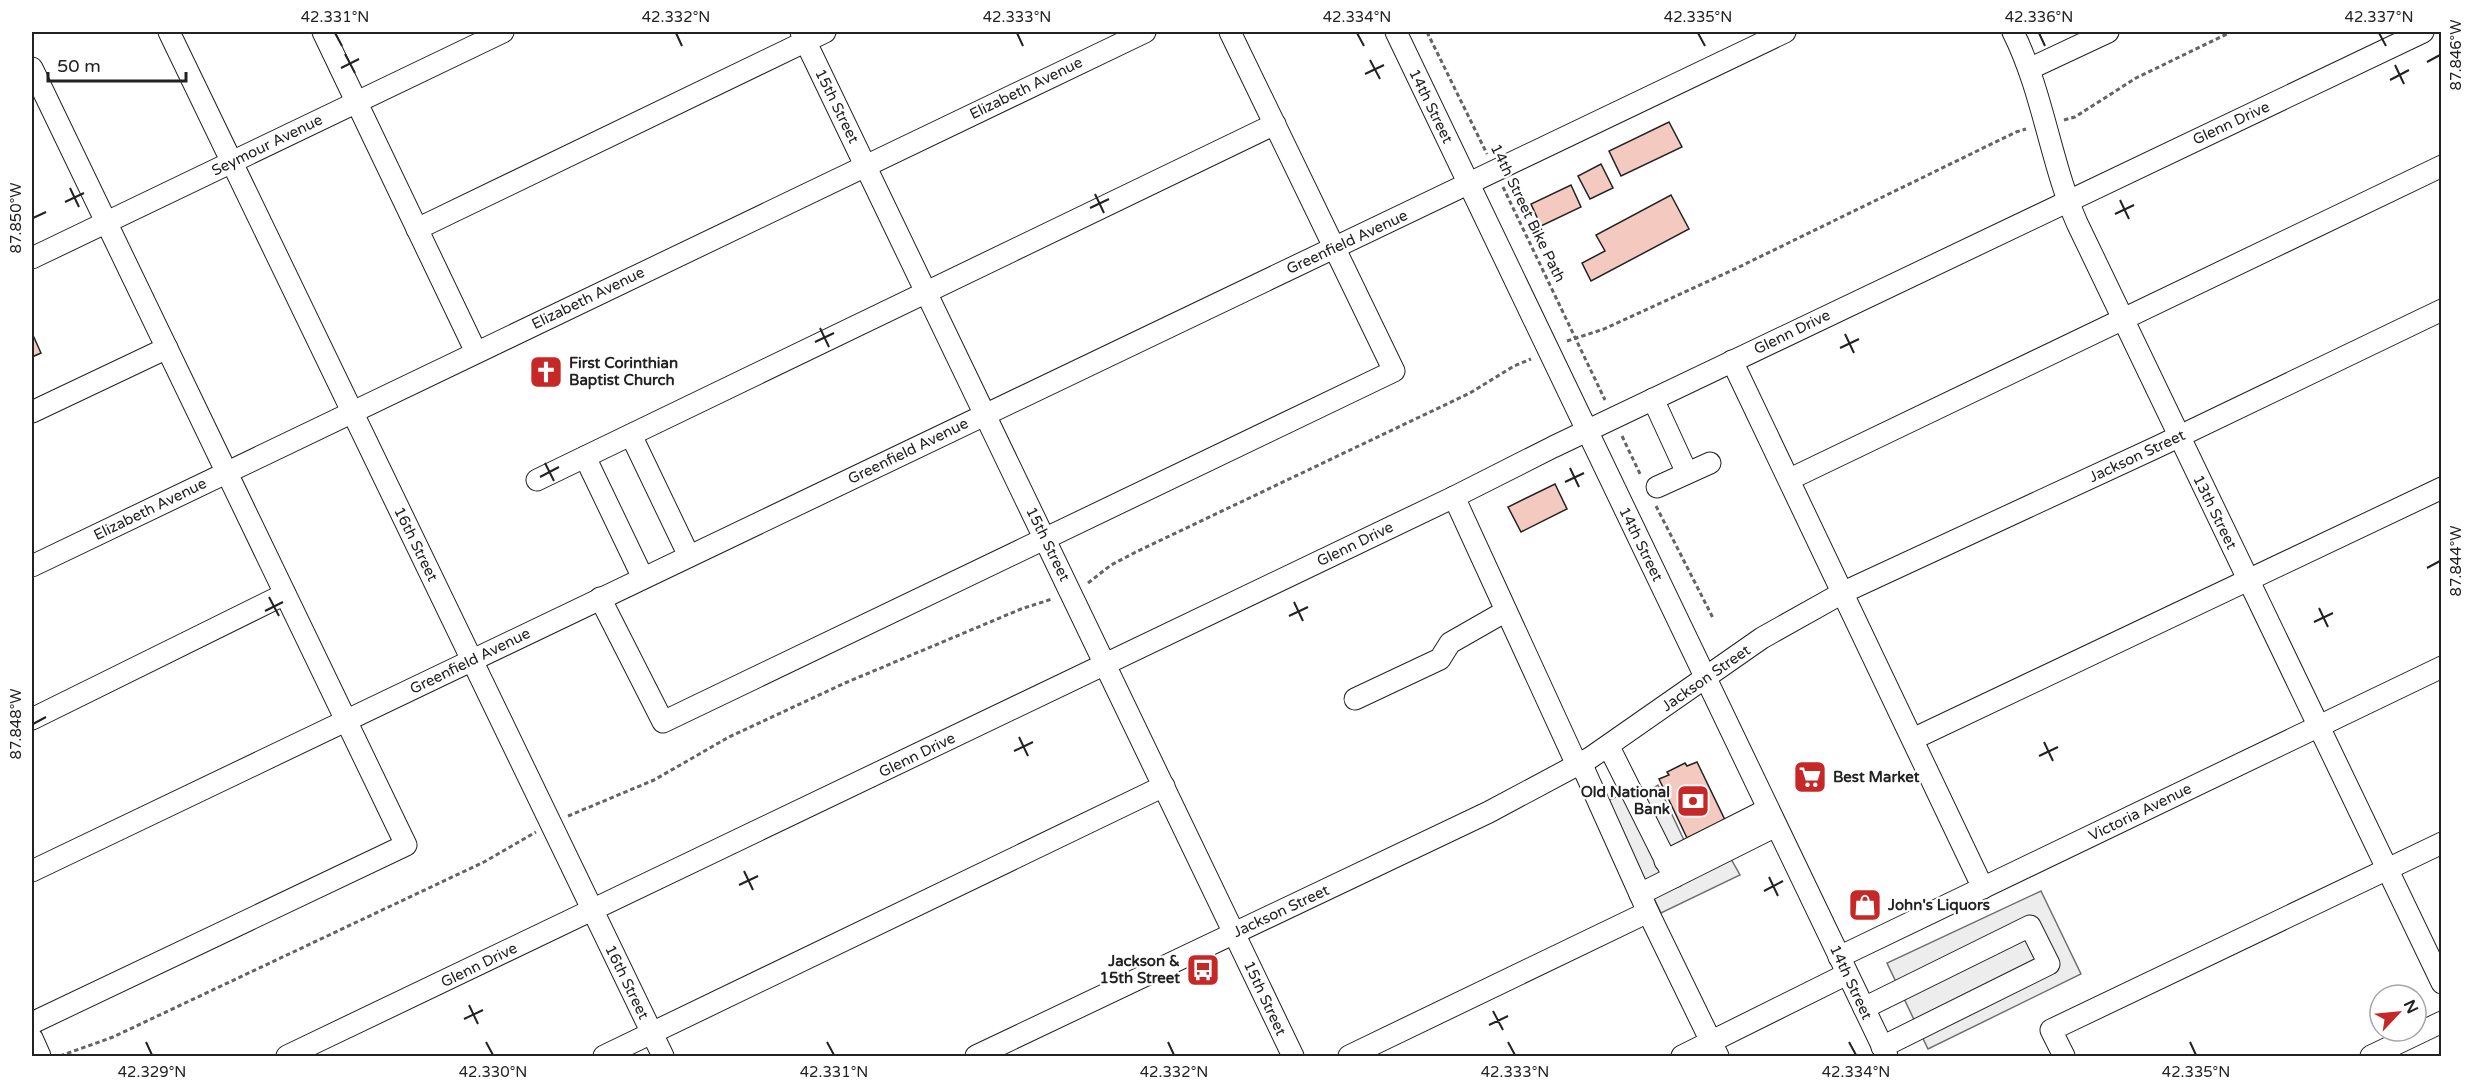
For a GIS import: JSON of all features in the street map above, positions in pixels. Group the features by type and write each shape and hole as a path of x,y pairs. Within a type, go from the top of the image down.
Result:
{"street":[{"name":"16th Street","path":"169,32 663,1056"},
{"path":"323,32 476,352"},
{"name":"Seymour Avenue","path":"32,258 503,32"},
{"path":"417,229 803,36 825,32"},
{"name":"Elizabeth Avenue","path":"32,566 1145,32"},
{"path":"600,598 663,722 1394,370 1230,32"},
{"name":"14th Street","path":"1396,32 1884,1052"},
{"name":"Greenfield Avenue","path":"32,871 1785,32"},
{"name":"13th Street","path":"2013,32 2041,104 2067,201 2178,437 2442,983"},
{"path":"2029,69 2108,32"},
{"name":"Glenn Drive","path":"287,1056 1454,497 1732,361 2423,32"},
{"name":"15th Street","path":"803,36 1293,1056"},
{"path":"32,68 39,102 106,222 406,845 32,1023"},
{"path":"537,480 1275,124"},
{"path":"1790,479 2442,166"},
{"name":"Jackson Street","path":"976,1056 1489,812 1579,764 1609,747 1769,634 1844,592 2178,437 2442,310"},
{"path":"32,412 166,348"},
{"path":"1732,361 1983,888"},
{"path":"1653,399 1687,473"},
{"path":"631,435 689,556"},
{"path":"585,457 643,578"},
{"path":"1652,491 1710,463"},
{"path":"1913,739 2442,488"},
{"path":"1454,497 1715,1049"},
{"path":"32,719 285,594"},
{"path":"1355,699 1440,659 1450,643 1506,610"},
{"name":"Victoria Avenue","path":"1682,1056 1715,1049 1843,965 1983,888 2442,667"},
{"path":"1609,747 1669,869"},
{"path":"604,1056 1164,786"},
{"path":"1349,1056 1644,903 1669,869 1772,818"},
{"path":"2064,1056 2051,1030 2442,843"},
{"path":"1864,1008 2030,926 2049,964 1884,1052"},
{"path":"2371,1056 2442,1022"},
{"path":"32,1038 40,1056"}],"path":[{"name":"14th Street Bike Path","path":"1427,32 1608,405"},
{"path":"2054,124 2075,117 2136,78 2231,32"},
{"path":"1568,340 1604,329 1737,268 2026,129"},
{"path":"1085,584 1111,565 1138,551 1470,393 1514,366 1531,359"},
{"path":"1620,431 1652,491 1713,618"},
{"path":"570,815 654,780 729,736 845,683 1021,609 1052,600"},
{"path":"60,1056 113,1037 484,862 529,836"}],"shaded area":[{"path":"1658,785 1700,874 1731,859 1740,875 1661,913 1607,801 1620,795 1645,793"},
{"path":"2041,891 2081,974 1928,1049 1887,963"}],"building":[{"path":"1669,122 1682,147 1621,176 1609,151"},
{"path":"1601,164 1613,188 1590,199 1578,176"},
{"path":"1571,185 1581,207 1541,226 1531,204"},
{"path":"1671,195 1689,229 1591,281 1582,263 1605,251 1596,235"},
{"path":"32,333 41,353 32,357"},
{"path":"1555,484 1567,509 1521,532 1508,507"},
{"name":"Old National Bank","path":"1697,762 1725,820 1687,838 1659,779 1669,775 1667,772 1685,763 1687,766"}],"place":[{"name":"First Corinthian Baptist Church","path":"546,372"},
{"name":"Best Market","path":"1810,777"},
{"name":"Old National Bank","path":"1693,801"},
{"name":"John's Liquors","path":"1865,905"},
{"name":"Jackson & 15th Street","path":"1203,970"}]}
